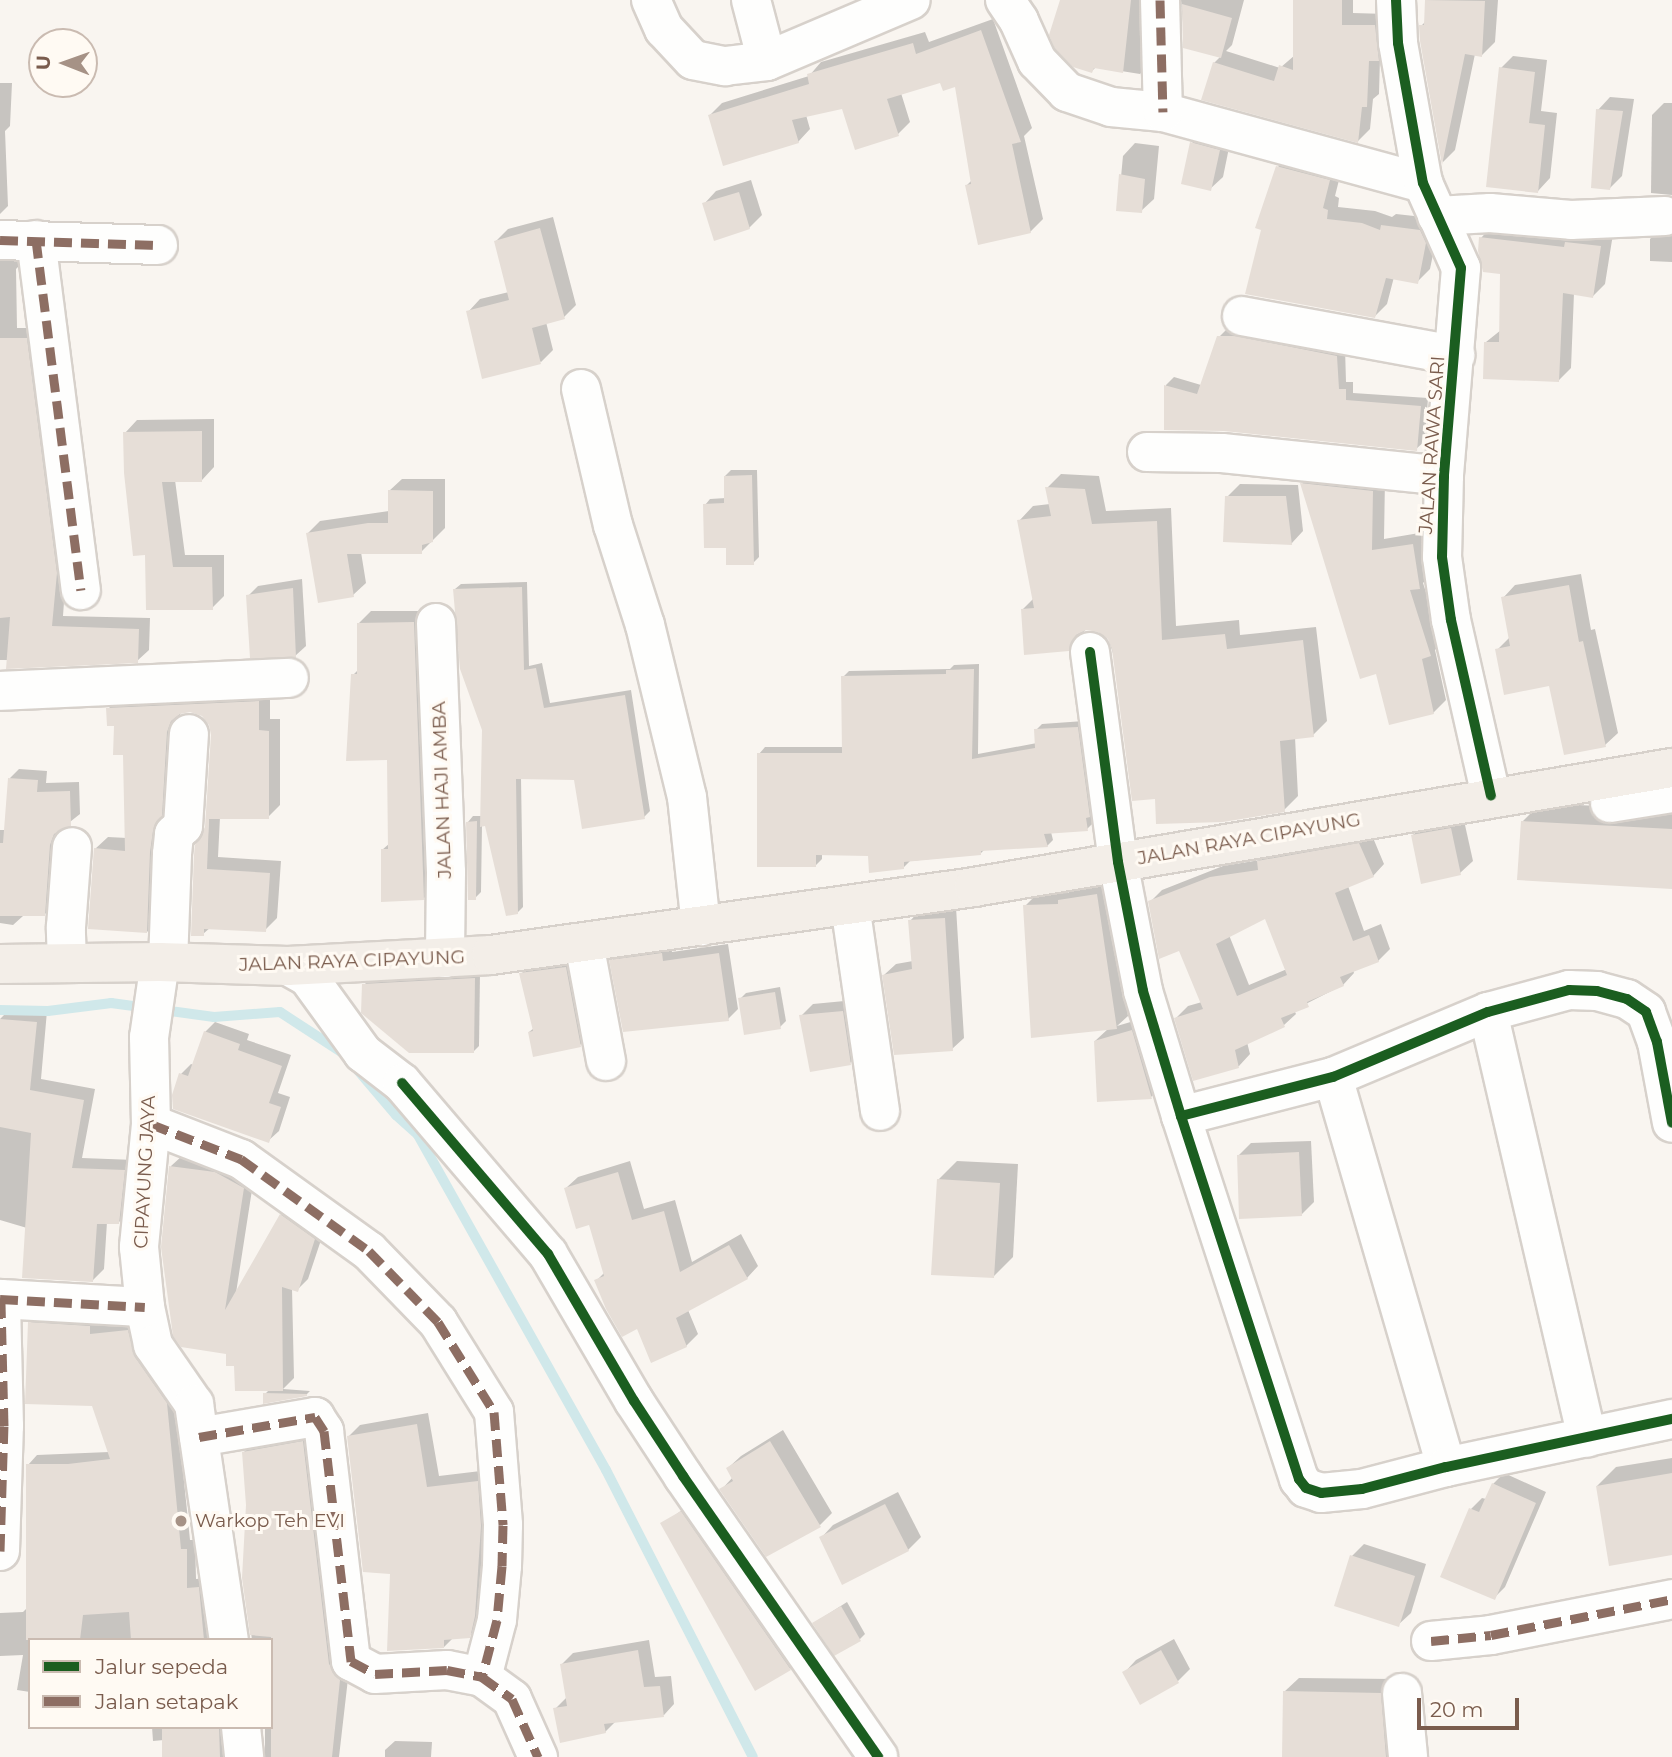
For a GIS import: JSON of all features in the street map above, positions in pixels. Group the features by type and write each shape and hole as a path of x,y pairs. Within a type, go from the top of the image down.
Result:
{"main road":[{"name":"JALAN RAYA CIPAYUNG","path":"0,964 67,964 161,971 444,958 583,943 700,915 850,905 1118,862 1491,796 1670,781"}],"street":[{"path":"651,0 664,29 693,61 725,66 767,61 911,0"},
{"path":"751,0 767,61"},
{"path":"1004,0 1038,61 1067,92 1111,107 1163,113 1430,199 1490,213 1571,220 1665,216"},
{"path":"1160,0 1163,113"},
{"name":"JALAN RAWA SARI","path":"1396,0 1398,43 1430,199 1461,268 1444,476 1442,557 1451,620 1491,796"},
{"path":"82,590 18,240 158,245"},
{"path":"1242,316 1455,355"},
{"path":"581,389 613,525 645,625 687,797 700,915"},
{"path":"1147,452 1222,453 1444,476"},
{"name":"JALAN HAJI AMBA","path":"436,623 446,872 444,958"},
{"path":"1090,652 1118,862 1143,991 1299,1479 1306,1488 1321,1493 1362,1489 1447,1467 1672,1419"},
{"path":"0,691 138,682 289,678"},
{"name":"CIPAYUNG JAYA","path":"189,734 183,826 174,834 161,971 149,1037 151,1124 139,1247 145,1307 153,1345 194,1404 229,1638"},
{"path":"1610,803 1670,781"},
{"path":"67,964 66,927 72,847"},
{"path":"850,905 880,1111"},
{"path":"583,943 606,1060"},
{"path":"288,966 308,977 363,1054 402,1083 548,1254 669,1454 878,1757"},
{"path":"1181,1116 1333,1077 1488,1012 1569,990 1597,991 1627,999 1646,1012 1657,1042 1672,1123"},
{"path":"1488,1012 1587,1438"},
{"path":"1333,1077 1447,1467"},
{"path":"151,1124 241,1159 369,1251 438,1322 494,1412 503,1525 502,1566 497,1620 482,1677"},
{"path":"0,1551 4,1426 0,1299 145,1307"},
{"path":"199,1437 315,1417 324,1431 351,1661 375,1674 447,1670 482,1677 513,1699 538,1757"},
{"path":"1431,1641 1491,1635 1672,1599"},
{"path":"1402,1693 1408,1757"},
{"path":"241,1729 244,1757"}],"building":[{"path":"1060,0 1131,0 1123,73 1094,68 1092,73 1073,67 1055,49 1049,35"},
{"path":"1293,0 1342,0 1342,25 1375,25 1379,61 1369,61 1367,107 1362,107 1358,143 1201,100 1213,62 1274,81 1279,65 1293,70"},
{"path":"1425,0 1485,1 1482,57 1465,54 1442,165 1420,41 1419,25 1424,25"},
{"path":"1182,4 1232,18 1221,58 1183,48"},
{"path":"981,30 1021,142 1012,144 1031,233 978,245 965,185 971,184 955,87 943,91 940,83 887,99 899,136 855,150 842,109 792,120 799,143 723,166 708,115 809,84 807,74 913,43 916,54"},
{"path":"1499,67 1535,72 1529,123 1545,125 1538,193 1486,187"},
{"path":"1596,109 1623,111 1610,190 1591,188"},
{"path":"1190,142 1220,150 1211,191 1181,184"},
{"path":"1276,166 1330,180 1323,208 1328,210 1327,219 1362,223 1380,230 1381,225 1420,230 1426,243 1418,284 1386,278 1375,318 1245,294 1261,230 1255,228"},
{"path":"1119,174 1145,179 1142,213 1116,211"},
{"path":"739,192 750,229 714,241 702,203"},
{"path":"540,228 565,319 532,328 541,364 482,379 466,311 509,300 494,241"},
{"path":"1479,237 1564,247 1565,242 1601,246 1593,298 1563,293 1559,382 1483,379 1484,342 1499,342 1500,274 1483,272 1478,251"},
{"path":"1217,336 1235,336 1337,356 1339,389 1346,389 1346,400 1421,406 1417,451 1224,431 1164,430 1164,385 1197,394"},
{"path":"0,338 27,338 57,573 52,626 139,629 138,663 6,669 10,617 0,618"},
{"path":"202,431 202,482 162,482 173,567 212,567 213,610 146,610 145,555 133,556 124,473 123,432"},
{"path":"752,475 754,565 726,565 726,548 704,548 703,504 724,503 724,476"},
{"path":"1300,483 1373,491 1372,550 1413,544 1420,589 1410,590 1431,656 1422,659 1434,714 1389,725 1376,674 1360,679"},
{"path":"1045,487 1085,489 1092,524 1157,521 1162,640 1225,634 1227,649 1303,640 1314,737 1280,741 1285,812 1223,822 1156,824 1155,799 1132,801 1112,649 1108,639 1098,632 1086,630 1076,635 1069,651 1024,655 1021,609 1034,608 1017,520 1051,516"},
{"path":"388,490 433,491 433,542 422,545 422,554 347,554 354,597 318,603 306,533 368,523 388,523"},
{"path":"1225,496 1286,496 1292,545 1223,542"},
{"path":"1569,585 1579,642 1583,641 1606,747 1564,755 1549,686 1504,695 1495,649 1510,646 1501,597"},
{"path":"522,587 524,670 536,668 544,708 625,695 645,819 582,829 574,780 516,779 518,914 506,916 485,826 480,827 482,730 460,669 453,589"},
{"path":"293,588 296,658 250,658 246,595"},
{"path":"414,622 424,900 381,902 381,849 388,849 387,760 346,761 351,674 357,674 357,623"},
{"path":"974,669 972,759 1035,748 1034,729 1078,727 1090,817 1086,818 1088,831 1044,834 1048,847 981,851 981,855 904,862 904,869 869,873 868,856 816,855 816,867 757,867 757,753 842,753 841,676 946,674 946,670"},
{"path":"259,701 259,730 269,731 269,819 209,819 207,869 270,873 266,932 204,929 204,936 191,936 194,855 195,845 205,827 211,735 209,725 202,716 190,712 180,714 171,721 167,732 162,816 153,831 150,852 147,933 88,929 94,848 125,851 123,755 113,755 114,726 107,726 106,708"},
{"path":"8,778 38,780 37,792 70,791 71,826 54,834 50,845 45,916 0,916 0,843 3,843"},
{"path":"477,821 476,900 468,900 466,822"},
{"path":"1521,821 1672,829 1672,889 1517,880"},
{"path":"1451,828 1461,875 1421,884 1411,835"},
{"path":"1359,843 1374,877 1335,893 1353,941 1369,935 1379,962 1340,977 1344,986 1307,1002 1309,1007 1281,1018 1285,1027 1235,1050 1239,1068 1193,1081 1174,1018 1203,1009 1179,951 1159,959 1148,901 1210,877 1258,870 1257,861","holes":["1265,919 1287,975 1237,996 1216,944"]},
{"path":"1097,894 1117,1029 1031,1038 1023,905 1058,904 1058,900"},
{"path":"945,918 953,1051 894,1055 882,975 912,969 908,920"},
{"path":"662,953 663,961 719,953 729,1021 623,1032 609,960"},
{"path":"566,967 581,1047 533,1057 528,1032 533,1031 519,973"},
{"path":"475,978 474,1053 409,1053 361,1013 362,984"},
{"path":"775,992 781,1029 744,1035 738,998"},
{"path":"843,1011 851,1065 810,1072 799,1015"},
{"path":"0,1019 37,1022 30,1090 84,1100 72,1168 125,1170 119,1224 97,1224 93,1282 22,1278 31,1133 0,1127"},
{"path":"1132,1030 1152,1099 1097,1102 1094,1041"},
{"path":"204,1031 240,1044 238,1050 282,1066 269,1103 281,1107 269,1143 173,1109 172,1095 179,1073 188,1076"},
{"path":"1299,1152 1302,1216 1239,1219 1237,1155"},
{"path":"169,1166 215,1172 244,1188 225,1310 280,1214 315,1239 298,1292 282,1287 283,1391 235,1391 234,1366 226,1366 226,1354 181,1347 173,1336 161,1247"},
{"path":"618,1172 632,1220 664,1211 680,1272 729,1245 748,1279 676,1318 687,1347 651,1363 637,1329 622,1337 606,1309 594,1280 604,1276 589,1225 576,1229 564,1188"},
{"path":"937,1179 1000,1183 994,1278 931,1275"},
{"path":"28,1322 90,1326 90,1334 128,1330 135,1357 167,1403 181,1549 187,1549 187,1588 199,1587 204,1638 131,1638 129,1612 83,1615 80,1638 26,1640 26,1464 68,1464 110,1459 92,1406 25,1404"},
{"path":"263,1393 307,1394 307,1396 263,1404"},
{"path":"417,1424 427,1487 478,1481 481,1526 475,1616 470,1638 444,1640 444,1648 387,1651 390,1574 363,1572 347,1436"},
{"path":"303,1441 329,1664 340,1680 332,1757 271,1757 273,1638 250,1635 242,1578 246,1505 242,1452"},
{"path":"770,1441 821,1527 766,1557 719,1489 733,1481 726,1468"},
{"path":"1672,1473 1672,1555 1609,1566 1596,1486"},
{"path":"1492,1483 1536,1503 1495,1600 1440,1577 1469,1508 1479,1512"},
{"path":"885,1504 909,1551 842,1585 819,1537"},
{"path":"681,1511 791,1670 755,1691 660,1523"},
{"path":"1350,1555 1415,1576 1399,1627 1334,1606"},
{"path":"841,1606 861,1641 834,1656 812,1623"},
{"path":"638,1650 644,1687 660,1686 664,1717 604,1724 606,1733 560,1743 553,1708 567,1706 560,1664"},
{"path":"1161,1650 1179,1683 1140,1705 1122,1672"},
{"path":"1283,1691 1381,1693 1386,1757 1282,1757"},
{"path":"162,1729 219,1729 220,1757 162,1757"}],"waterway":[{"path":"0,1010 48,1011 111,1003 214,1017 280,1012 343,1053"},
{"path":"356,1068 396,1115 418,1135 606,1470 753,1757"}],"marked path":[{"path":"1160,0 1163,112"},
{"path":"0,240 158,245"},
{"path":"36,240 81,590"},
{"path":"151,1124 241,1159 369,1251 438,1322 494,1412 503,1525 502,1566 497,1620 482,1677"},
{"path":"0,1299 145,1307"},
{"path":"0,1551 4,1426 1,1299"},
{"path":"199,1437 315,1417 324,1431 351,1661 375,1674 447,1670 482,1677 512,1699 538,1757"},
{"path":"1431,1641 1491,1635 1672,1599"}],"cycle path":[{"path":"1396,0 1398,43 1423,183 1461,268 1444,476 1442,557 1451,620 1491,796"},
{"path":"1090,652 1118,862 1143,991 1181,1116 1333,1077 1488,1012 1569,990 1597,991 1627,999 1646,1012 1657,1042 1672,1123"},
{"path":"402,1083 548,1254 634,1401 683,1476 878,1757"},
{"path":"1181,1116 1299,1479 1306,1488 1321,1493 1362,1489 1446,1467 1672,1419"}],"place":[{"name":"Warkop Teh EVI","path":"181,1521"}]}
